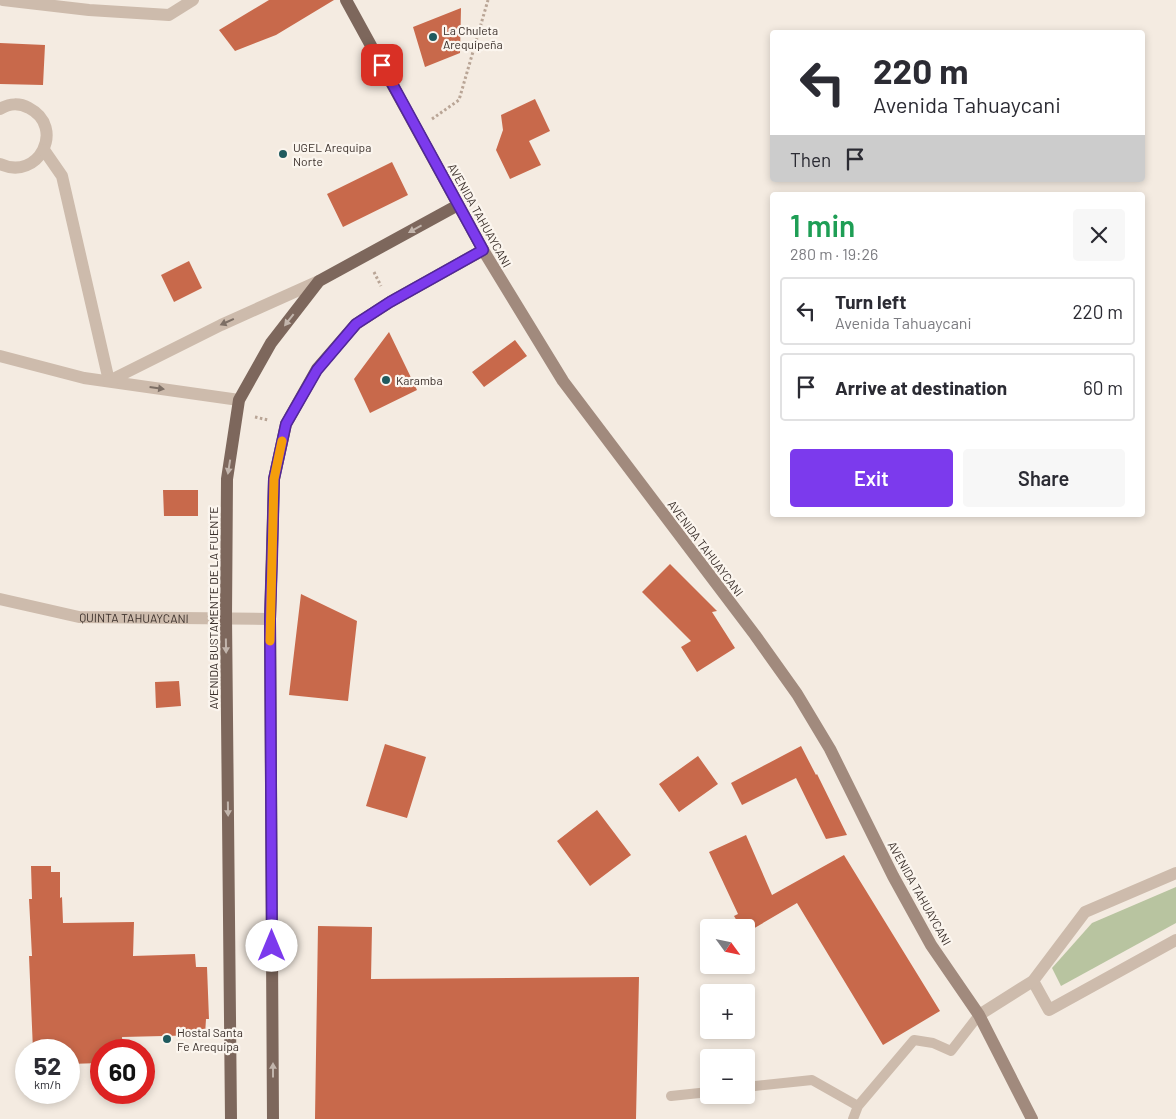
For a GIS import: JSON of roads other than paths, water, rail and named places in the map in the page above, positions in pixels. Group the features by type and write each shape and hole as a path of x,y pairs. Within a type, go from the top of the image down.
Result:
{"main road":[{"name":"AVENIDA TAHUAYCANI","path":"346,0 483,250"},
{"name":"AVENIDA BUSTAMENTE DE LA FUENTE","path":"232,1119 226,617 227,479 239,400 271,343 320,281 458,205"},
{"path":"273,1119 270,619 274,479 286,424 317,370 356,324 390,302 483,250"}],"street":[{"path":"3,0 89,10 168,15 193,0"},
{"path":"0,164 18,168 28,165 38,159 44,150 47,139 46,128 42,119 34,111 25,106 15,104 1,107"},
{"path":"44,150 62,176 109,381"},
{"name":"AVENIDA TAHUAYCANI","path":"483,250 563,381 755,635 797,694 830,749 893,876 931,945 979,1015 1032,1119"},
{"path":"109,381 221,325 320,281"},
{"path":"0,356 84,378 239,400"},
{"name":"QUINTA TAHUAYCANI","path":"0,599 80,617 226,617 270,619"},
{"path":"979,1015 1033,981 1085,912 1176,873"},
{"path":"1033,981 1049,1010 1176,940"}],"lane":[{"path":"853,1119 858,1106 914,1040 933,1043 951,1051 979,1015"},
{"path":"755,1086 812,1080 858,1106"},
{"path":"671,1096 700,1093"}],"place":[{"name":"La Chuleta Arequipeña","path":"433,37"},
{"name":"UGEL Arequipa Norte","path":"283,154"},
{"name":"Karamba","path":"386,380"},
{"name":"Hostal Santa Fe Arequipa","path":"167,1039"}]}
